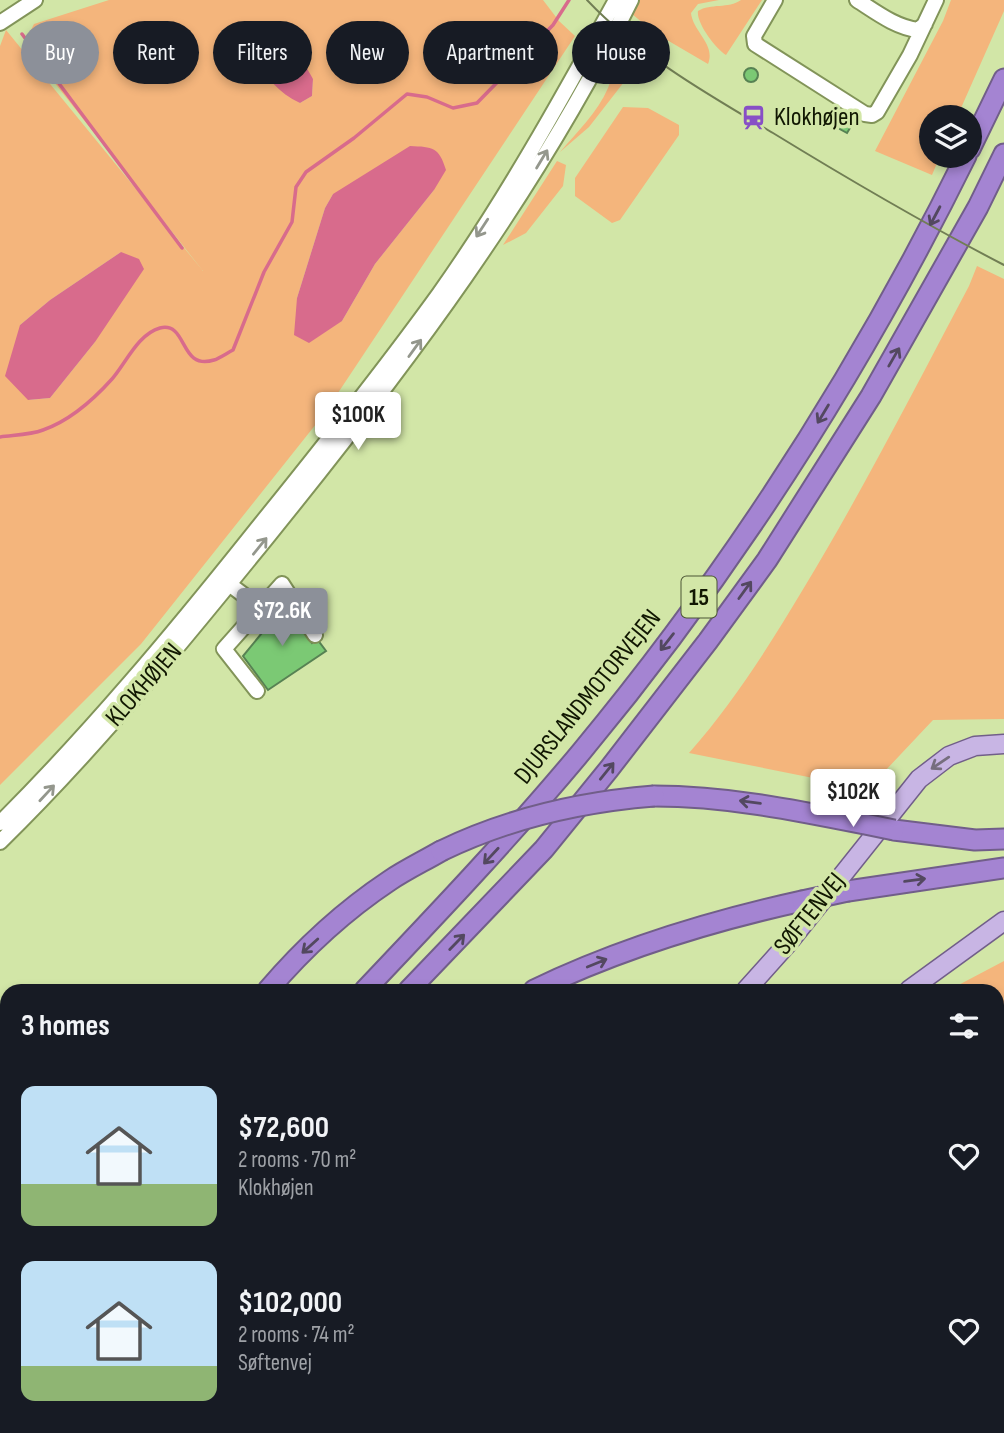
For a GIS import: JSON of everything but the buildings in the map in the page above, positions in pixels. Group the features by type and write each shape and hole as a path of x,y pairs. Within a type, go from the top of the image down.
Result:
{"highway":[{"path":"982,124 1004,79"},
{"name":"15","path":"415,984 544,849 700,652 767,560 872,396 978,207 1004,154"},
{"name":"DJURSLANDMOTORVEJEN","path":"371,984 524,820 686,617 792,465 893,294 960,168"},
{"path":"273,984 296,958 355,905 391,879 474,835 527,817 582,804 654,796 697,796 758,803 894,830 975,840 1004,839"},
{"path":"548,984 653,942 742,915 848,891 1004,869"}],"main road":[{"name":"SØFTENVEJ","path":"751,984 789,942 919,779 949,756 975,746 1004,744"},
{"path":"917,984 1004,921"}],"street":[{"path":"0,23 35,0"},
{"name":"KLOKHØJEN","path":"0,823 100,716 213,583 365,393 439,293 490,215 556,109 616,0"},
{"name":"KLOKHØJEN","path":"0,842 111,723 229,584 358,425 458,289 506,218 570,114 631,0"},
{"path":"857,0 892,22 909,29 918,30 925,24"},
{"path":"774,1 754,36 755,44 865,114 872,115 877,112 897,78 936,0"},
{"path":"229,584 261,608"},
{"path":"257,691 224,649 282,584 315,635"}],"shaded area":[{"path":"109,0 543,0 572,33 572,41 558,62 558,21 423,21 423,84 543,84 324,414 141,644 0,785 0,46 6,30 21,48 21,84 50,84 203,271 56,84 99,84 99,21 43,21","holes":["434,190 375,264 342,321 297,298 325,208 333,194","121,252 95,342 50,398 29,400 20,325 50,300"]},
{"path":"639,0 719,0 698,4 691,13 709,50 708,64 670,42 670,21 640,21 632,14"},
{"path":"741,0 762,0 726,55 708,35 700,22 698,11"},
{"path":"951,0 1004,0 1004,11 962,105 919,105 919,168 935,168 932,175 875,151 943,21"},
{"path":"312,77 313,79 312,96 300,103 275,85 312,84"},
{"path":"622,84 589,127 560,152 587,122 609,86"},
{"path":"623,107 648,108 679,125 679,135 620,220 612,223 575,196 575,178"},
{"path":"410,146 430,148 441,157 446,170 434,190 375,264 342,321 309,343 294,335 297,298 325,208 333,194"},
{"path":"557,161 566,165 563,186 526,233 503,245"},
{"path":"121,252 139,259 144,269 95,342 50,398 28,400 5,376 20,325 50,300"},
{"path":"977,266 1004,279 1004,719 933,720 868,789 689,753 749,675 824,554 908,401"},
{"path":"1004,961 1004,984 960,984"}],"waterway":[{"path":"0,437 38,432 72,415 112,379 145,336 160,328 169,328 175,332 195,359 214,360 233,350 264,272 292,222 296,187 306,172 354,138 407,94 427,97 453,108 477,103 553,25 569,0"},
{"path":"59,84 182,248"}],"tram line":[{"path":"587,0 629,39 699,89 887,201 1004,265"}],"place":[{"name":"Klokhøjen","path":"754,117"}]}
